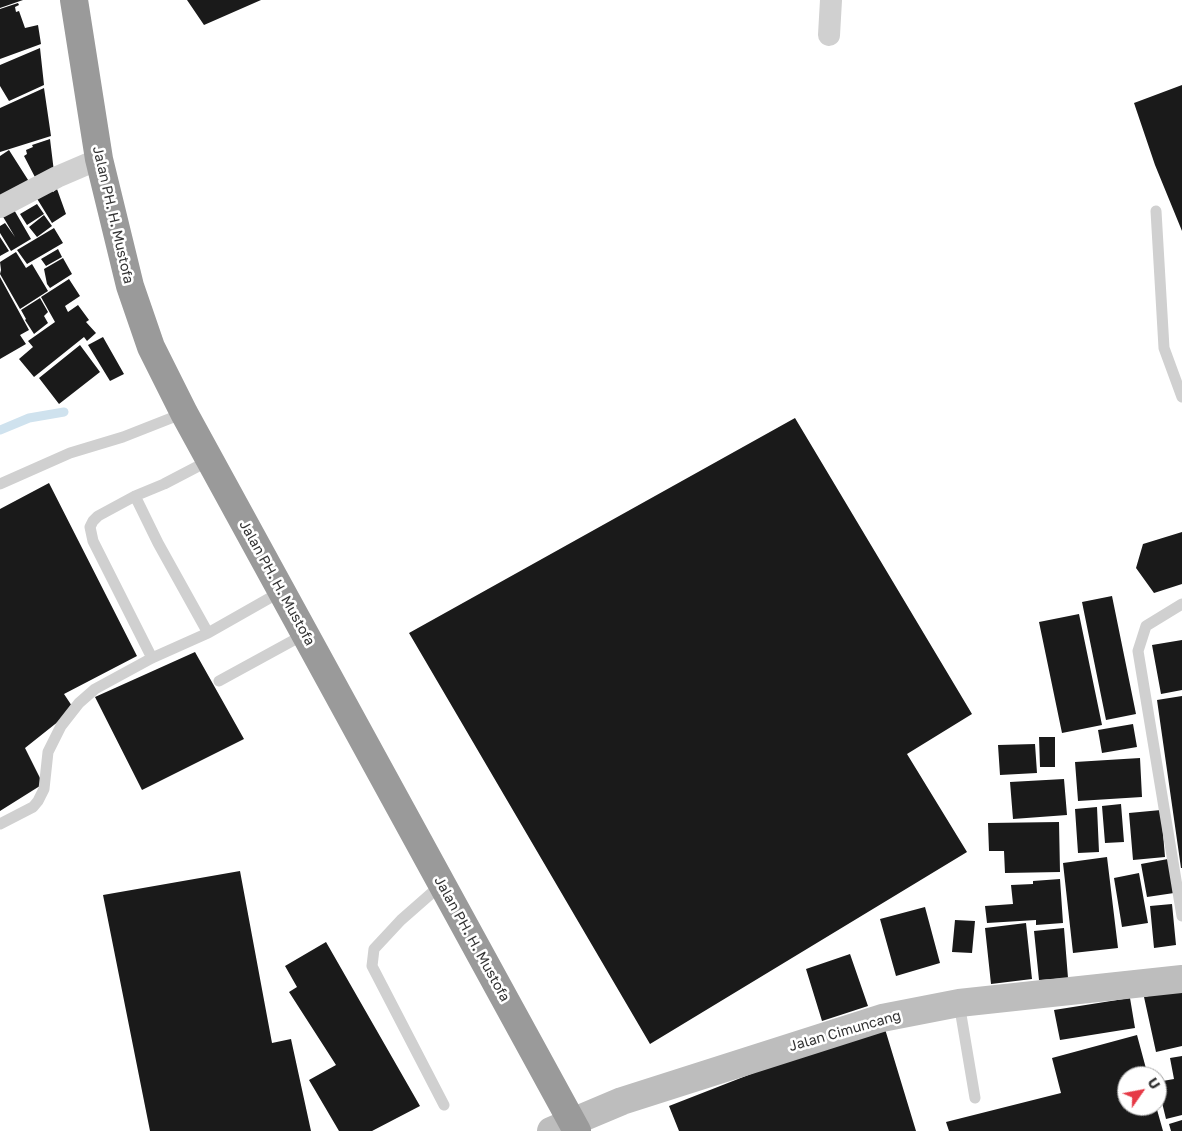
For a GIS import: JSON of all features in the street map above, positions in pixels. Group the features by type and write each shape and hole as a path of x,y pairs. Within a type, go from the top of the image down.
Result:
{"highway":[{"name":"Jalan PH. H. Mustofa","path":"74,0 99,159 130,286 151,347 210,460 442,884 567,1128"}],"street":[{"path":"829,35 831,0"},
{"path":"0,207 57,177 99,159"},
{"name":"Jalan Cimuncang","path":"567,1128 622,1101 882,1018 959,1003 1182,979"}],"lane":[{"path":"1156,210 1164,348 1182,398"},
{"path":"0,484 70,453 123,437 184,412"},
{"path":"152,658 93,541 90,527 92,521 98,516 210,460"},
{"path":"135,496 158,543 208,632"},
{"path":"0,824 33,806 38,801 44,789 48,752 61,726 79,703 95,690 152,658 208,632 282,591"},
{"path":"1182,604 1146,626 1138,651 1182,916"},
{"path":"219,681 305,634"},
{"path":"442,884 401,920 374,949 372,966 444,1105"},
{"path":"959,1003 975,1098"}],"building":[{"path":"0,0 23,0 0,8"},
{"path":"187,0 261,0 204,25"},
{"path":"18,3 19,5 15,7 16,12 19,11 25,28 38,25 41,44 0,59 0,9"},
{"path":"40,48 44,85 9,101 0,86 0,65"},
{"path":"1182,85 1182,231 1155,165 1134,103"},
{"path":"44,88 51,136 0,152 0,108"},
{"path":"50,139 54,172 37,181 24,156 27,154 26,150 33,147 32,145"},
{"path":"9,150 30,183 0,203 0,156"},
{"path":"48,185 53,192 57,189 66,214 52,223 36,197"},
{"path":"37,204 44,214 27,225 20,214"},
{"path":"13,208 31,239 11,251 0,233 0,226 5,223 15,237 2,215"},
{"path":"44,215 52,226 37,237 29,227"},
{"path":"54,228 63,243 27,264 17,250"},
{"path":"0,237 9,251 0,256"},
{"path":"58,249 62,257 46,266 41,259"},
{"path":"16,252 26,268 32,264 48,291 20,309 0,274 0,262"},
{"path":"63,258 72,274 50,288 47,284 44,269"},
{"path":"0,277 29,330 20,335 26,344 0,359"},
{"path":"69,279 80,296 65,306 68,312 78,305 89,320 86,322 96,333 87,341 84,337 34,377 19,359 33,347 28,341 55,322 41,297"},
{"path":"40,298 48,312 44,316 48,323 34,334 21,310"},
{"path":"103,337 124,374 110,381 88,345"},
{"path":"80,345 100,372 59,404 39,378"},
{"path":"795,418 972,714 907,754 967,852 650,1044 409,633"},
{"path":"49,483 137,656 64,694 74,709 25,748 43,784 0,811 0,509"},
{"path":"1182,532 1182,584 1154,593 1136,568 1143,544"},
{"path":"1112,596 1136,714 1106,720 1082,602"},
{"path":"1079,614 1102,725 1062,733 1039,622"},
{"path":"1182,640 1182,690 1161,694 1152,645"},
{"path":"195,652 244,739 142,790 95,697"},
{"path":"1182,696 1182,868 1181,868 1157,700"},
{"path":"1133,724 1137,747 1102,753 1098,730"},
{"path":"1039,737 1055,737 1055,767 1040,767"},
{"path":"1035,744 1037,773 1000,775 998,745"},
{"path":"1140,758 1142,797 1078,801 1075,762"},
{"path":"1064,779 1067,815 1013,819 1010,782"},
{"path":"1121,804 1124,842 1105,843 1102,806"},
{"path":"1097,807 1099,852 1078,853 1075,809"},
{"path":"1161,810 1165,857 1133,860 1129,813"},
{"path":"1059,822 1060,872 1005,873 1004,851 989,851 988,823"},
{"path":"1107,857 1118,948 1073,953 1063,863"},
{"path":"1168,859 1174,893 1147,897 1141,864"},
{"path":"240,871 272,1043 291,1039 311,1131 150,1131 103,895"},
{"path":"1139,873 1148,923 1122,927 1114,878"},
{"path":"1060,879 1063,923 1036,925 1036,920 987,923 985,906 1013,904 1011,885 1033,884 1033,881"},
{"path":"1172,904 1176,945 1154,948 1150,906"},
{"path":"925,907 940,963 896,976 880,919"},
{"path":"955,920 975,921 972,953 952,952"},
{"path":"1026,923 1032,979 991,984 985,928"},
{"path":"1064,928 1068,978 1039,980 1034,931"},
{"path":"326,942 420,1106 372,1131 339,1131 309,1080 336,1065 289,992 297,987 285,966"},
{"path":"850,954 868,1006 822,1021 806,969"},
{"path":"1182,989 1182,1046 1156,1052 1144,997"},
{"path":"1130,998 1135,1028 1060,1040 1054,1010"},
{"path":"885,1029 916,1131 679,1131 669,1106 856,1033"},
{"path":"1137,1035 1145,1066 1117,1066 1117,1116 1159,1116 1163,1131 949,1131 946,1122 1061,1093 1052,1058"},
{"path":"1182,1056 1182,1115 1166,1119 1167,1080 1174,1079 1170,1058"},
{"path":"1182,1120 1182,1131 1171,1131 1169,1124"}],"waterway":[{"path":"0,430 29,418 64,412"}]}
